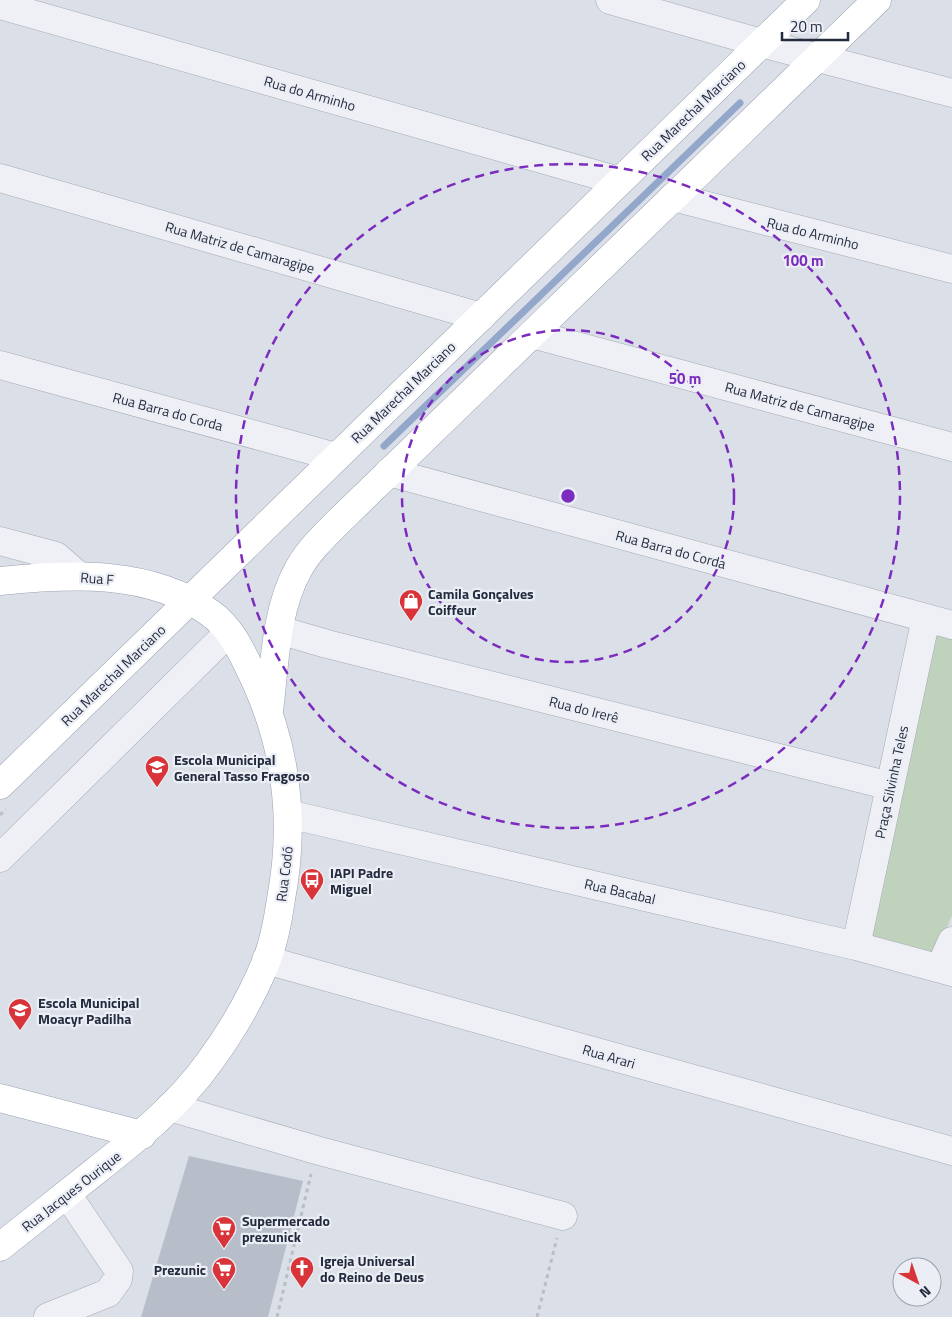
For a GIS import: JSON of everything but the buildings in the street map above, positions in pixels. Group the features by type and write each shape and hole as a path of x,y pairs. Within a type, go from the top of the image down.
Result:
{"main road":[{"name":"Rua Marechal Marciano","path":"0,785 806,0"},
{"path":"269,711 279,630 284,608 294,580 306,557 339,521 389,472 877,0"},
{"name":"Rua F","path":"0,581 79,576 134,581 153,585 190,600"},
{"name":"Rua Codó","path":"142,1135 170,1107 210,1061 241,1012 266,960 278,918 286,873 288,814 283,774 269,711 252,674 229,632 209,612 190,600"},
{"path":"0,1098 142,1135"},
{"name":"Rua Jacques Ourique","path":"0,1247 142,1135"}],"street":[{"path":"610,0 761,43 952,93"},
{"name":"Rua do Arminho","path":"0,5 619,181"},
{"name":"Rua Matriz de Camaragipe","path":"0,178 480,317"},
{"name":"Rua do Arminho","path":"673,197 952,269"},
{"name":"Rua Matriz de Camaragipe","path":"532,334 952,447"},
{"name":"Rua Barra do Corda","path":"0,364 336,457"},
{"name":"Rua Barra do Corda","path":"389,472 952,625"},
{"path":"0,541 56,556 79,576"},
{"name":"Praça Silvinha Teles","path":"856,946 926,618"},
{"name":"Rua do Irerê","path":"279,630 327,644 890,786"},
{"path":"0,858 229,632"},
{"name":"Rua Bacabal","path":"288,814 856,946 946,970"},
{"path":"946,970 952,941"},
{"name":"Rua Arari","path":"266,960 952,1151"},
{"path":"170,1107 316,1150 563,1216"},
{"path":"48,1317 108,1293 118,1279 119,1271 67,1194"}],"path":[{"path":"277,1317 316,1150"},
{"path":"537,1317 563,1216"}],"green space":[{"path":"935,632 952,637 952,915 935,957 865,939"}],"waterway":[{"path":"384,446 740,103"}],"place":[{"name":"Camila Gonçalves Coiffeur","path":"411,622"},
{"name":"Escola Municipal General Tasso Fragoso","path":"157,788"},
{"name":"IAPI Padre Miguel","path":"312,901"},
{"name":"Escola Municipal Moacyr Padilha","path":"20,1031"},
{"name":"Supermercado prezunick","path":"224,1249"},
{"name":"Igreja Universal do Reino de Deus","path":"302,1289"},
{"name":"Prezunic","path":"224,1290"}]}
